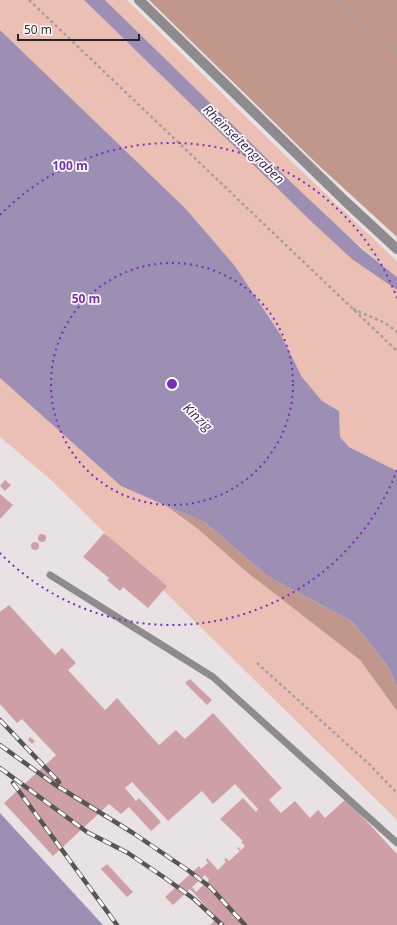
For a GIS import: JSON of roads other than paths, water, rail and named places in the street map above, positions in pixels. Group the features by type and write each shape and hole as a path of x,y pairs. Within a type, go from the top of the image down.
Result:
{"street":[{"path":"139,0 345,201 397,249"}],"lane":[{"path":"50,575 213,677 397,843"}],"water":[{"name":"Rheinseitengraben","path":"84,0 105,0 296,187 363,250 397,277 397,290 352,259 314,224"},
{"name":"Kinzig","path":"0,30 186,209 235,266 282,337 302,377 322,401 339,411 340,437 349,447 397,471 397,687 389,668 353,622 267,576 206,523 121,486 0,378"},
{"path":"0,813 103,925 0,925"}],"railway":[{"path":"0,720 59,782"},
{"path":"0,745 54,784 133,833 189,871 210,887 245,925"},
{"path":"0,768 87,832 128,853 165,878 194,899 222,925"},
{"path":"13,783 117,925"}]}
